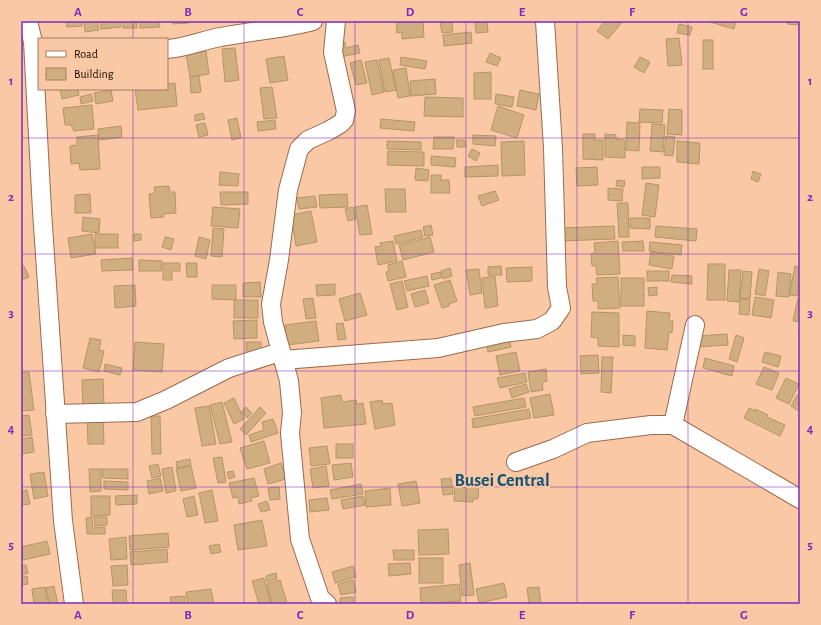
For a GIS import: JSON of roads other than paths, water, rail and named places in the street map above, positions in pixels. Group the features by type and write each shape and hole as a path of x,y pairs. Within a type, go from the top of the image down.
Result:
{"street":[{"path":"28,21 36,42 42,211 55,414 63,521 74,604"},
{"path":"168,49 178,48 220,37 274,29 313,21"},
{"path":"327,604 320,598 300,539 290,433 292,413 289,381 272,322 271,304 279,260 288,190 299,149 308,140 328,131 344,120 346,111 333,52 336,21"},
{"path":"55,414 138,412 166,400 229,368 281,356 438,348 504,333 537,329 552,321 560,308 557,287 553,148 545,21"},
{"path":"673,425 695,325"},
{"path":"516,462 554,449 587,433 651,425 673,425 800,499"}],"district":[{"name":"Busei Central","path":"502,480"}]}
